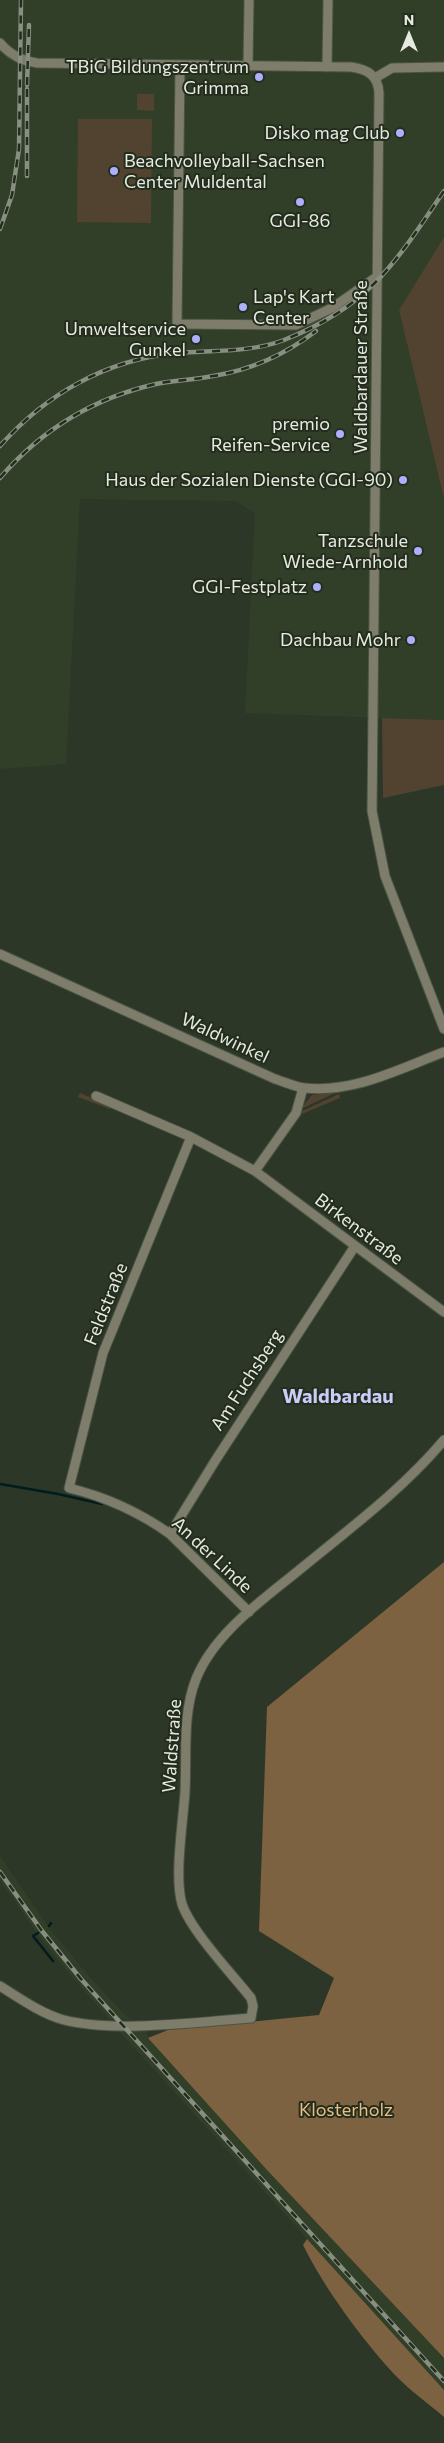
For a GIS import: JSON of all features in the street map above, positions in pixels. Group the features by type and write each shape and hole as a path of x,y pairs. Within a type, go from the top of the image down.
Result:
{"street":[{"path":"248,66 249,0"},
{"path":"327,67 328,0"},
{"path":"0,43 8,52 28,62 360,68 368,71 375,78 392,68 444,67"},
{"path":"180,65 177,324 296,325 332,308 378,276"},
{"name":"Waldbardauer Straße","path":"375,78 379,93 372,811 384,876 444,1029"},
{"name":"Waldwinkel","path":"0,954 275,1079 303,1088 340,1088 367,1082 444,1052"},
{"path":"255,1171 296,1113 303,1088"},
{"name":"Birkenstraße","path":"96,1096 191,1137 255,1171 444,1312"},
{"name":"Feldstraße","path":"69,1488 103,1353 191,1137"},
{"name":"Am Fuchsberg","path":"170,1534 215,1461 355,1246"},
{"name":"Waldstraße","path":"0,1986 47,2013 64,2020 103,2025 136,2025 251,2018 253,2006 251,1998 186,1915 182,1903 180,1876 188,1717 192,1691 208,1656 249,1612 403,1484 444,1440"},
{"name":"An der Linde","path":"69,1488 124,1507 170,1534 249,1612"}],"shaded area":[{"path":"0,0 444,0 444,237 399,310 444,499 444,720 245,713 255,514 236,501 80,499 66,764 0,769"},
{"path":"137,94 154,94 154,111 137,110"},
{"name":"Beachvolleyball-Sachsen Center Muldental","path":"78,119 152,119 151,223 77,222"},
{"path":"444,237 444,499 399,310"},
{"path":"382,718 444,720 444,785 383,798"},
{"path":"337,1092 301,1109 312,1095"},
{"path":"80,1093 111,1106 110,1109 78,1097"},
{"path":"339,1094 340,1098 297,1116 300,1112"},
{"path":"0,1856 49,1928 87,1974 122,2012 131,2019 109,2019 39,1936 0,1880"},
{"path":"118,2030 146,2030 148,2038 267,2170 444,2358 444,2390"}],"green space":[{"name":"Klosterholz","path":"444,1562 444,2358 267,2170 148,2038 168,2030 319,2015 334,1978 259,1931 267,1707"},
{"path":"307,2239 444,2390 444,2417 400,2380 357,2329 333,2296 312,2262 303,2245"}],"waterway":[{"path":"0,1484 102,1504"},
{"path":"38,1933 33,1936 53,1961"}],"railway":[{"path":"0,229 12,195 19,149 21,0"},
{"path":"27,85 29,25"},
{"path":"27,89 27,176"},
{"path":"0,446 18,427 57,396 79,383 125,363 176,353 258,347 284,340 314,327 359,297 378,280 395,261 444,191"},
{"path":"0,478 16,460 51,430 90,407 133,390 156,384 241,370 280,354 316,331"},
{"path":"0,1872 42,1931 81,1979 444,2381"}],"place":[{"name":"TBiG Bildungszentrum Grimma","path":"259,77"},
{"name":"Disko mag Club","path":"400,133"},
{"name":"Beachvolleyball-Sachsen Center Muldental","path":"114,171"},
{"name":"GGI-86","path":"300,202"},
{"name":"Lap's Kart Center","path":"243,307"},
{"name":"Umweltservice Gunkel","path":"196,339"},
{"name":"premio Reifen-Service","path":"340,434"},
{"name":"Haus der Sozialen Dienste (GGI-90)","path":"403,480"},
{"name":"Tanzschule Wiede-Arnhold","path":"418,551"},
{"name":"GGI-Festplatz","path":"317,587"},
{"name":"Dachbau Mohr","path":"411,640"}],"district":[{"name":"Waldbardau","path":"338,1396"}]}
